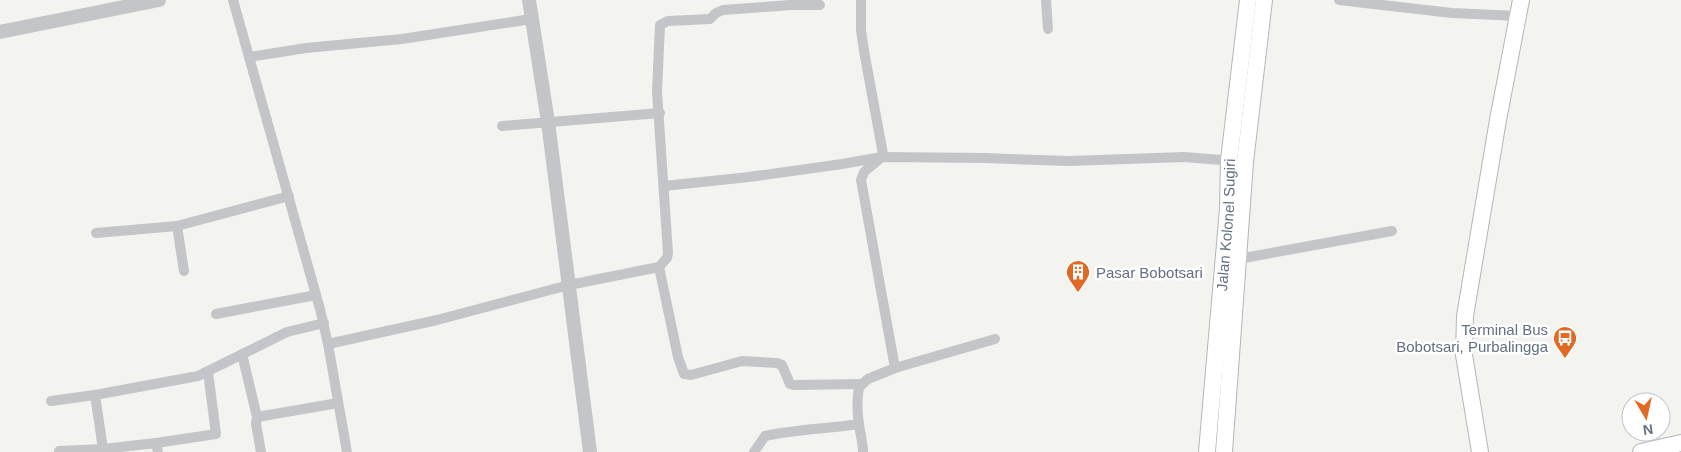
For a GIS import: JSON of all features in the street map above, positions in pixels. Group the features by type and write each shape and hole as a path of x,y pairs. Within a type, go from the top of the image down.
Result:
{"main road":[{"name":"Jalan Kolonel Sugiri","path":"1207,452 1228,209 1229,160 1248,0"},
{"path":"1224,452 1245,162 1264,0"},
{"path":"1480,452 1464,355 1465,316 1498,120 1521,0"},
{"path":"1641,452 1681,443"}],"street":[{"path":"0,32 113,5 159,0"},
{"path":"233,0 324,323 347,452"},
{"path":"528,0 548,122 590,452"},
{"path":"861,0 861,30 881,138 882,157"},
{"path":"1046,0 1048,29"},
{"path":"1339,0 1452,13 1518,16"},
{"path":"328,344 437,320 569,285 659,267 667,258 668,253 660,113 657,92 660,25 668,21 710,19 716,13 723,10 754,4 820,5"},
{"path":"249,57 306,48 402,39 531,19"},
{"path":"502,126 660,113"},
{"path":"664,186 749,177 882,157 1069,161 1184,156 1245,162"},
{"path":"882,157 864,172 861,180 895,368"},
{"path":"96,233 177,226 289,196"},
{"path":"177,226 184,271"},
{"path":"1238,259 1291,251 1336,240 1392,230"},
{"path":"659,267 678,357 684,374 696,374 742,361 782,365 790,384 794,385 862,384"},
{"path":"216,314 316,295"},
{"path":"51,401 187,379 208,372 287,332 324,323"},
{"path":"863,452 857,397 859,387 862,384 868,379 895,368 995,339"},
{"path":"242,354 257,417 256,424 261,452"},
{"path":"59,451 157,448 216,434 208,372"},
{"path":"95,395 103,449"},
{"path":"257,417 338,403"},
{"path":"754,452 765,436 813,428 835,428 859,424"}],"place":[{"name":"Pasar Bobotsari","path":"1078,293"},
{"name":"Terminal Bus Bobotsari, Purbalingga","path":"1565,359"}]}
